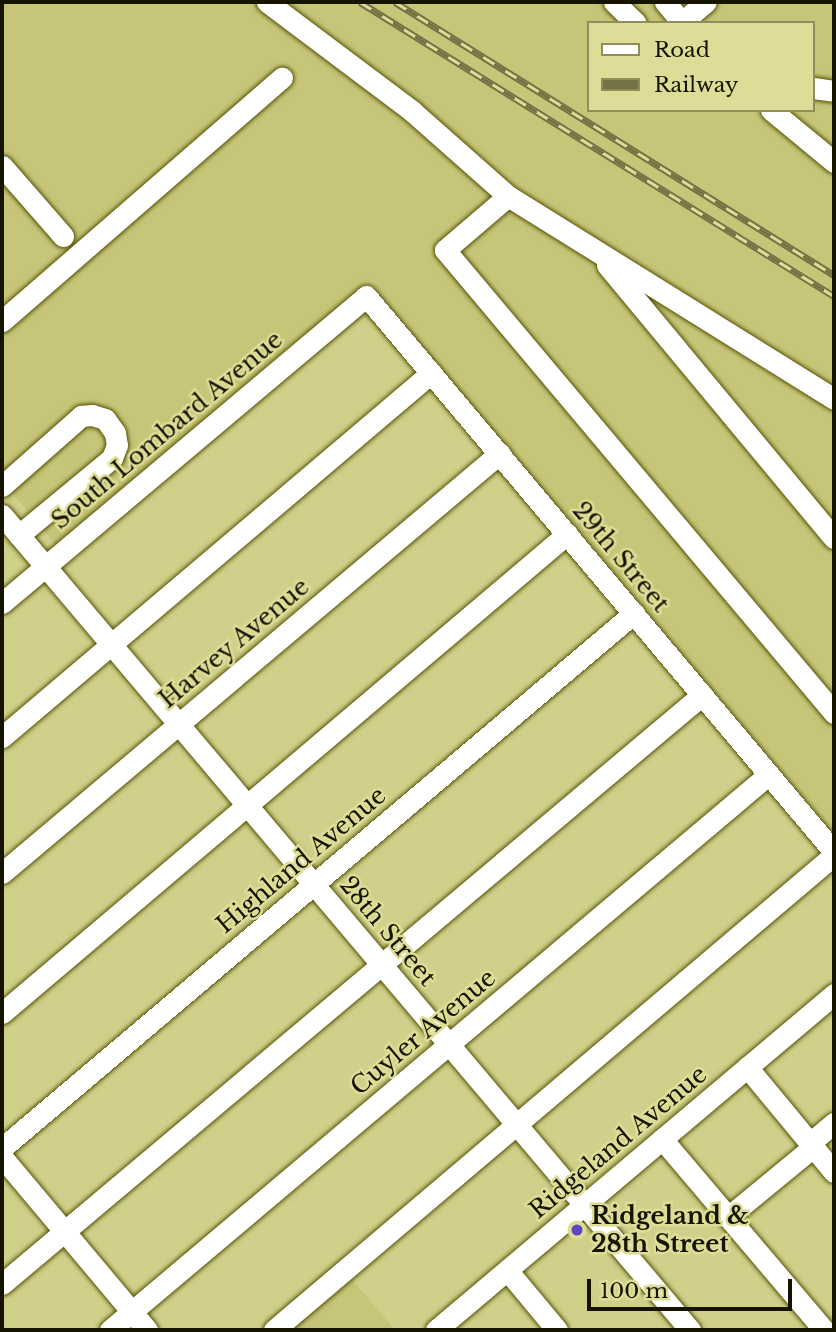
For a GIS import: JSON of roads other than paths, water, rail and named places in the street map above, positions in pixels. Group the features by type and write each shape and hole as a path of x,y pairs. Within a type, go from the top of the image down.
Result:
{"street":[{"path":"267,2 412,110 508,196 834,399"},
{"path":"614,2 634,21"},
{"path":"665,2 681,21"},
{"path":"683,21 706,2"},
{"path":"2,321 282,78"},
{"path":"815,88 834,91"},
{"path":"773,112 834,162"},
{"path":"2,166 63,236"},
{"path":"508,196 445,250 834,713"},
{"path":"596,250 834,538"},
{"name":"29th Street","path":"366,296 834,854"},
{"name":"South Lombard Avenue","path":"2,603 366,296"},
{"path":"2,737 431,373"},
{"path":"2,486 81,416 92,415 105,419 116,433 117,445 112,458 19,535"},
{"name":"Harvey Avenue","path":"2,873 500,453"},
{"name":"28th Street","path":"2,515 690,1330"},
{"path":"2,1013 567,534"},
{"name":"Highland Avenue","path":"2,1147 634,613"},
{"path":"2,1284 702,695"},
{"name":"Cuyler Avenue","path":"110,1330 769,774"},
{"path":"274,1330 834,854"},
{"name":"Ridgeland Avenue","path":"436,1330 834,994"},
{"path":"747,1068 834,1172"},
{"path":"728,1217 834,1123"},
{"path":"662,1139 824,1330"},
{"path":"2,1157 147,1330"},
{"path":"507,1270 557,1330"}],"railway":[{"path":"360,2 834,296"},
{"path":"395,2 834,275"}],"place":[{"name":"Ridgeland & 28th Street","path":"577,1230"}]}
